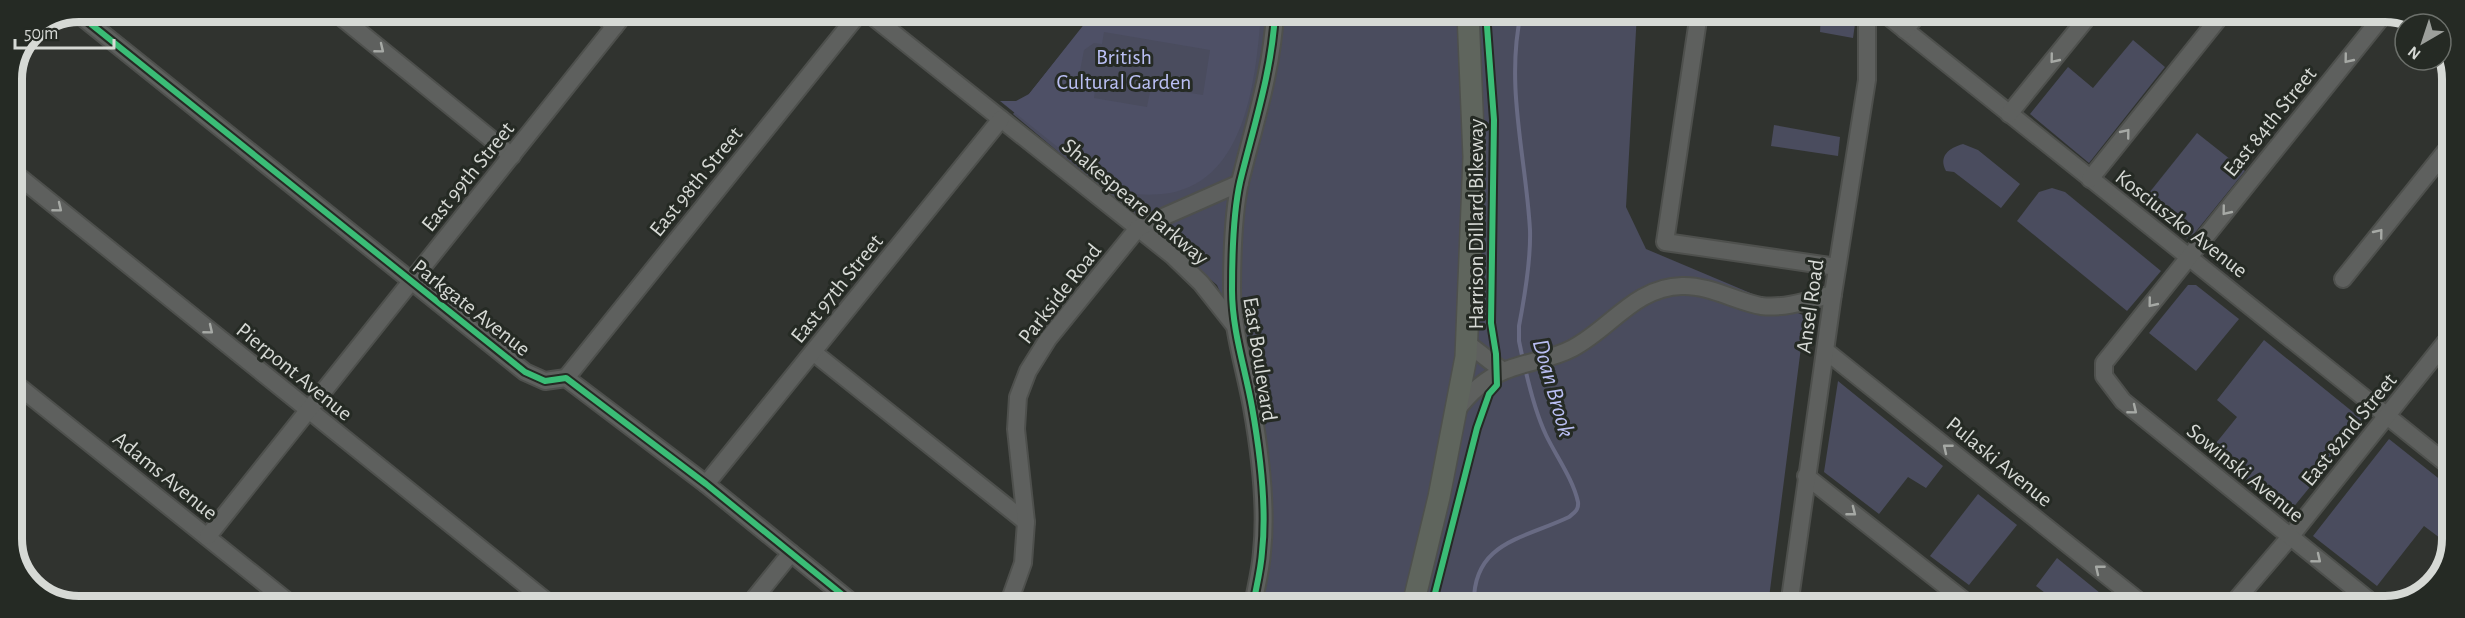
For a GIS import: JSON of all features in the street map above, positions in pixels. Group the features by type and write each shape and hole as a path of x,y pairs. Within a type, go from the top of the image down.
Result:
{"main road":[{"path":"1415,596 1439,497 1467,343 1473,157 1468,22"}],"street":[{"name":"Parkgate Avenue","path":"88,22 525,372 545,381 566,378"},
{"path":"346,22 512,156"},
{"path":"610,22 615,26"},
{"name":"East 99th Street","path":"208,536 618,22"},
{"name":"East 98th Street","path":"566,378 852,22"},
{"name":"Shakespeare Parkway","path":"879,22 1173,256 1201,284 1235,327"},
{"name":"East Boulevard","path":"1255,596 1262,553 1263,504 1252,409 1235,327 1232,281 1240,183 1264,95 1275,22"},
{"path":"1698,22 1665,243 1837,267"},
{"name":"Ansel Road","path":"1790,596 1806,476 1866,80 1866,22"},
{"name":"Kosciuszko Avenue","path":"1895,22 2442,460"},
{"path":"1905,30 1912,22"},
{"path":"2009,114 2084,22"},
{"path":"2090,179 2216,22"},
{"name":"East 84th Street","path":"2104,363 2378,22"},
{"name":"East 97th Street","path":"706,484 1000,119"},
{"path":"2343,279 2442,156"},
{"name":"Pierpont Avenue","path":"22,179 540,596"},
{"name":"Parkside Road","path":"1011,596 1023,563 1026,522 1016,429 1018,397 1028,371 1048,339 1138,228 1240,183"},
{"path":"1456,412 1476,389 1508,369 1545,360 1576,347 1629,304 1666,288 1682,285 1696,287 1771,306 1800,303 1833,294"},
{"path":"1467,343 1508,369"},
{"name":"East 82nd Street","path":"2240,596 2290,537 2442,347"},
{"name":"Pulaski Avenue","path":"1826,351 2132,596"},
{"path":"813,352 1026,522"},
{"name":"Sowinski Avenue","path":"2104,363 2104,376 2123,401 2364,596"},
{"path":"566,378 706,484 844,596"},
{"name":"Adams Avenue","path":"23,389 281,596"},
{"path":"1806,476 1958,596"},
{"path":"756,596 790,553"}],"green space":[{"name":"British Cultural Garden","path":"1087,22 1636,22 1626,207 1646,249 1805,316 1769,596 1254,596 1262,488 1235,327 1217,285 1013,114"},
{"path":"1821,22 1855,22 1853,38 1820,32"},
{"path":"2133,40 2165,67 2089,163 2030,114 2068,67 2093,88"},
{"path":"1774,125 1840,137 1838,156 1771,146"},
{"path":"2197,133 2245,171 2189,240 2141,203"},
{"path":"1963,144 1978,150 2020,184 2001,208 1954,172 1946,171 1943,161 1946,153"},
{"path":"2052,188 2065,192 2161,271 2127,311 2017,221 2039,192"},
{"path":"2188,285 2196,285 2239,319 2196,371 2149,333"},
{"path":"2264,340 2364,421 2287,515 2208,453 2237,417 2217,400"},
{"path":"1838,381 1943,466 1926,488 1908,477 1879,514 1824,472"},
{"path":"2389,439 2442,481 2442,539 2424,526 2377,586 2313,536"},
{"path":"1978,494 2017,525 1969,585 1930,556"},
{"path":"2057,558 2104,596 2049,596 2036,586"}],"shaded area":[{"path":"1086,22 1260,22 1256,66 1250,94 1231,147 1216,168 1196,184 1170,193 1125,193 1110,189 1000,101 1016,101 1029,94","holes":["1104,32 1210,50 1203,95 1151,87 1147,107 1094,98 1096,83 1087,82 1080,71 1084,50 1094,43 1102,44"]}],"waterway":[{"name":"Doan Brook","path":"1520,22 1515,67 1516,94 1530,230 1529,266 1519,326 1523,360"},
{"name":"Doan Brook","path":"1475,596 1476,584 1482,568 1491,555 1518,538 1569,517 1578,507 1572,485 1539,419 1525,368"}],"cycle path":[{"path":"88,22 525,372 545,381 566,378 706,484 844,596"},
{"path":"1255,596 1260,572 1263,498 1255,424 1234,320 1233,250 1234,222 1240,182 1266,77 1274,22"},
{"name":"Harrison Dillard Bikeway","path":"1434,596 1477,428 1489,394 1497,385 1496,354 1491,323 1494,120 1487,22"}]}
